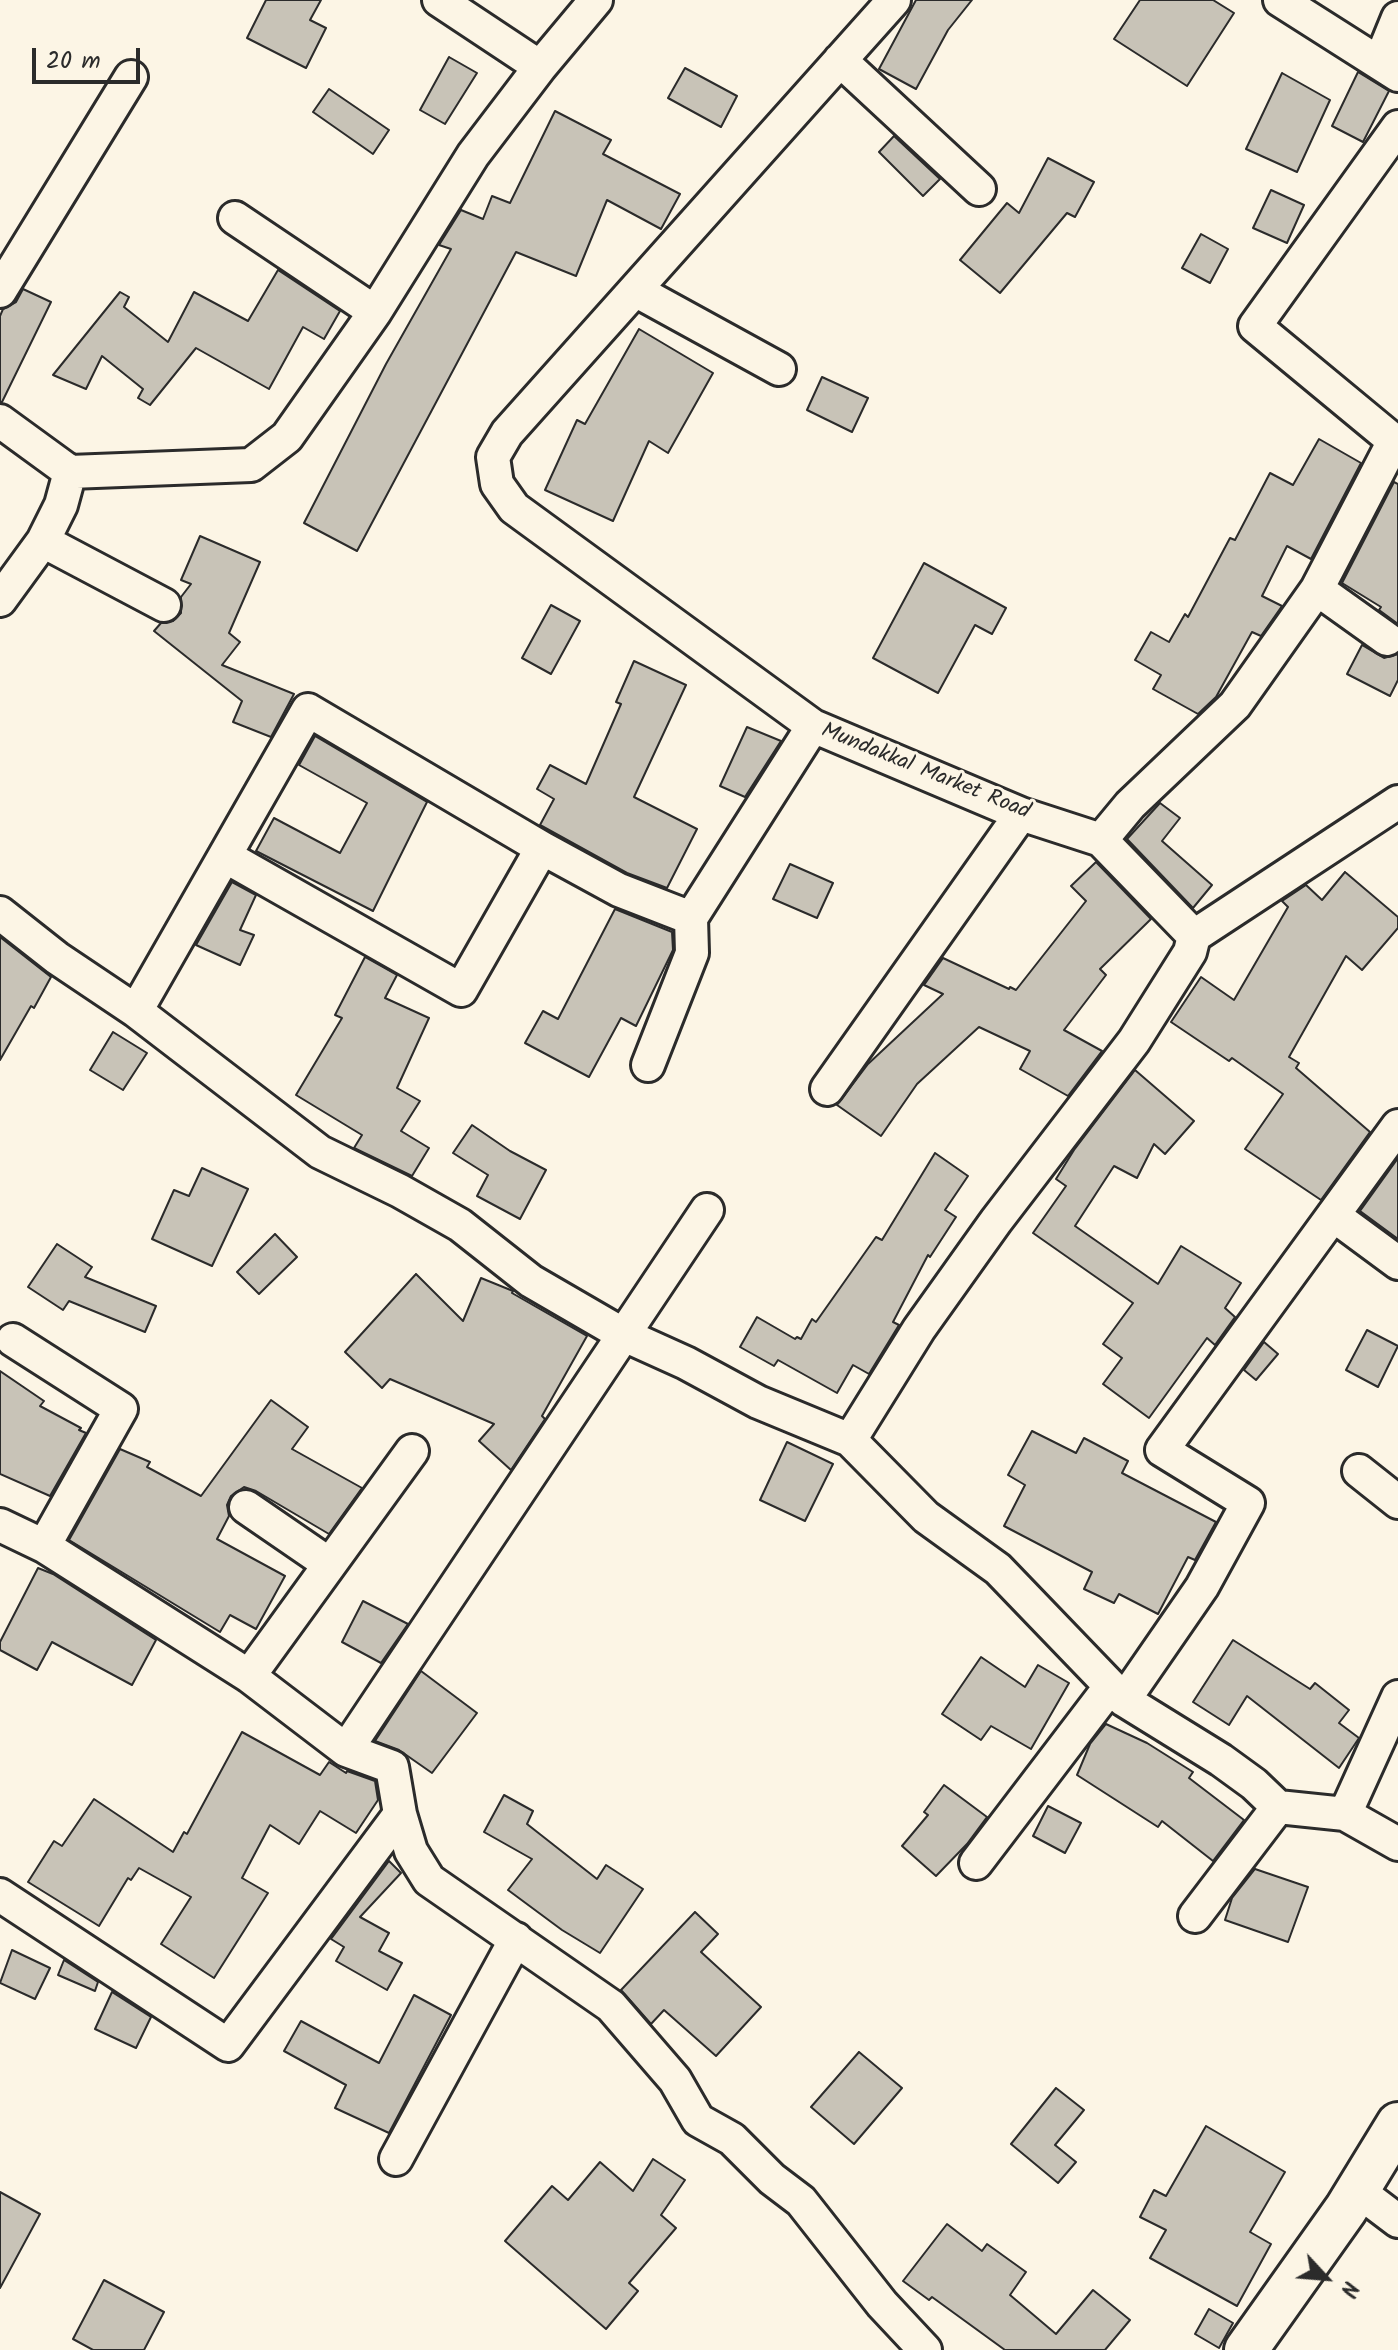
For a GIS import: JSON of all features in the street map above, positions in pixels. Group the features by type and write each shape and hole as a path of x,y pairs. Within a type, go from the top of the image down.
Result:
{"street":[{"path":"439,0 540,67"},
{"path":"0,421 70,472 251,465 287,437 375,312 473,155 596,0"},
{"path":"813,726 514,508 497,484 493,457 507,433 894,0"},
{"path":"1280,0 1389,68 1398,18"},
{"path":"840,60 979,189"},
{"path":"0,291 131,77"},
{"path":"1101,840 1130,805 1235,705 1317,589 1397,442 1255,326 1398,127"},
{"path":"235,218 375,312"},
{"path":"635,290 779,369"},
{"path":"0,600 43,541 61,505 70,472"},
{"path":"43,541 164,605"},
{"path":"1317,589 1387,639"},
{"path":"136,1011 308,710 619,890 691,918 692,953 648,1065"},
{"name":"Mundakkal Market Road","path":"691,918 813,726 1021,814 1101,840 1194,936"},
{"path":"850,1440 919,1329 996,1221 1134,1041 1190,952 1194,936 1398,802"},
{"path":"827,1089 1021,814"},
{"path":"225,856 461,990 542,848"},
{"path":"0,913 57,958 136,1011 320,1152 400,1191 460,1225 531,1281 624,1335 686,1363 758,1402 850,1440 926,1517 998,1569 1117,1694 1221,1760 1254,1784 1278,1807 1345,1814 1398,1844"},
{"path":"976,1863 1202,1587 1248,1503 1162,1450 1398,1126"},
{"path":"346,1750 707,1210"},
{"path":"1333,1215 1398,1263"},
{"path":"13,1340 121,1409 44,1546"},
{"path":"249,1676 412,1451"},
{"path":"1359,1471 1398,1502"},
{"path":"246,1507 329,1564"},
{"path":"0,1525 44,1546 249,1676 346,1750 392,1767 400,1814 411,1851 429,1880 611,2006 675,2080 698,2120 732,2139 772,2179 801,2201 882,2304 925,2350"},
{"path":"1345,1814 1398,1697"},
{"path":"1195,1916 1278,1807"},
{"path":"0,1895 228,2045 400,1814"},
{"path":"396,2159 516,1939"},
{"path":"1246,2350 1357,2190 1398,2124"},
{"path":"1357,2190 1398,2221"}],"building":[{"path":"266,0 321,0 310,20 326,28 306,68 247,38"},
{"path":"916,0 972,0 948,30 916,89 879,69"},
{"path":"1140,0 1213,0 1234,13 1187,86 1114,39"},
{"path":"449,57 477,73 445,124 420,110"},
{"path":"685,68 737,96 721,127 668,98"},
{"path":"1358,72 1389,91 1363,142 1332,126"},
{"path":"1282,73 1330,100 1297,172 1246,149"},
{"path":"329,89 389,130 373,154 313,112"},
{"path":"555,111 611,140 603,154 680,194 661,229 607,200 576,276 516,252 357,551 304,523 386,364 451,249 439,245 461,210 483,219 492,196 510,203"},
{"path":"894,136 940,179 923,196 879,152"},
{"path":"1048,158 1094,182 1075,217 1067,213 1000,293 960,260 1007,203 1019,213"},
{"path":"1271,190 1304,205 1287,243 1253,228"},
{"path":"1201,234 1228,249 1210,283 1182,268"},
{"path":"278,270 340,311 324,339 303,327 269,389 196,348 150,405 138,398 143,389 102,356 86,389 53,375 120,292 129,297 124,307 168,342 194,292 248,321"},
{"path":"23,289 51,302 0,402 0,316 3,309 16,302"},
{"path":"639,329 713,373 668,453 649,441 613,521 545,490 577,420 585,424"},
{"path":"822,377 868,398 852,432 807,410"},
{"path":"1319,439 1361,463 1311,559 1287,546 1262,596 1282,606 1261,636 1252,632 1216,697 1198,714 1153,689 1161,675 1135,660 1151,632 1169,642 1185,614 1188,617 1230,538 1235,540 1270,473 1293,485"},
{"path":"1394,482 1398,484 1398,624 1379,610 1381,607 1342,583"},
{"path":"200,536 260,562 229,633 240,642 222,665 294,694 271,737 233,722 242,701 154,631 161,623 173,621 181,613 181,597 191,584 181,580"},
{"path":"924,563 1006,608 992,634 975,625 938,693 873,658"},
{"path":"551,605 580,621 551,674 522,658"},
{"path":"1362,645 1384,658 1398,654 1398,680 1390,696 1347,674"},
{"path":"634,661 686,685 634,797 697,829 667,888 627,873 540,825 554,799 537,789 550,765 586,784 621,704 616,702"},
{"path":"747,727 781,741 745,797 720,786"},
{"path":"315,736 427,802 373,911 256,851 274,818 340,853 367,803 299,765"},
{"path":"1160,803 1180,818 1162,841 1212,885 1193,908 1127,839"},
{"path":"1096,862 1151,919 1100,969 1106,975 1064,1030 1102,1051 1068,1096 1020,1069 1030,1051 979,1027 917,1084 881,1136 837,1105 868,1064 943,994 924,985 943,958 1016,990 1086,901 1071,886"},
{"path":"790,864 833,883 817,918 773,899"},
{"path":"1345,872 1398,917 1398,928 1362,970 1346,956 1289,1057 1299,1063 1296,1068 1370,1132 1321,1200 1245,1149 1283,1094 1232,1058 1229,1061 1171,1022 1201,977 1234,1000 1288,907 1282,901 1306,885 1322,900"},
{"path":"232,882 256,895 240,930 254,935 240,965 196,945"},
{"path":"615,909 672,932 673,950 636,1026 621,1018 589,1077 525,1043 543,1011 558,1019"},
{"path":"0,937 51,977 0,1060"},
{"path":"365,957 397,975 385,998 429,1018 397,1088 420,1101 401,1131 429,1148 412,1176 354,1148 362,1135 296,1095 342,1018 335,1015"},
{"path":"113,1032 147,1053 123,1090 90,1070"},
{"path":"1135,1070 1194,1121 1165,1154 1154,1144 1137,1178 1114,1166 1075,1226 1158,1284 1181,1246 1241,1283 1225,1308 1235,1317 1215,1345 1207,1338 1149,1418 1103,1384 1122,1358 1103,1344 1133,1303 1033,1233 1066,1186 1056,1179 1074,1150"},
{"path":"472,1125 510,1151 546,1170 520,1219 477,1196 488,1175 453,1153"},
{"path":"935,1153 968,1176 945,1210 956,1217 930,1257 928,1255 893,1322 899,1325 869,1374 853,1365 837,1393 778,1360 774,1366 740,1347 757,1317 795,1339 801,1339 812,1319 816,1322 876,1237 882,1240"},
{"path":"1398,1158 1398,1239 1360,1211"},
{"path":"202,1168 248,1189 212,1266 152,1239 174,1190 189,1196"},
{"path":"275,1234 297,1257 259,1294 237,1272"},
{"path":"57,1244 92,1267 85,1277 156,1306 145,1332 69,1301 63,1310 28,1287"},
{"path":"416,1274 463,1321 481,1278 513,1291 587,1336 542,1416 545,1419 511,1470 479,1441 494,1424 390,1379 382,1388 345,1352"},
{"path":"1367,1330 1398,1346 1378,1387 1346,1370"},
{"path":"1264,1342 1278,1354 1256,1380 1244,1370"},
{"path":"0,1371 44,1401 40,1406 86,1433 50,1496 0,1474"},
{"path":"271,1400 308,1427 292,1449 362,1488 329,1534 256,1491 244,1487 231,1496 227,1505 229,1516 217,1539 285,1576 256,1629 230,1615 220,1632 69,1540 120,1449 150,1462 147,1467 201,1496"},
{"path":"1032,1431 1076,1453 1084,1438 1128,1461 1122,1473 1216,1522 1195,1560 1188,1557 1158,1614 1119,1594 1114,1603 1084,1589 1092,1572 1004,1526 1025,1485 1008,1475"},
{"path":"787,1442 833,1464 805,1521 760,1500"},
{"path":"38,1568 53,1574 156,1640 132,1685 52,1642 37,1670 0,1650 0,1642"},
{"path":"363,1601 408,1624 381,1663 342,1642"},
{"path":"1233,1640 1310,1689 1315,1683 1349,1710 1339,1723 1359,1738 1339,1768 1247,1696 1229,1725 1193,1702"},
{"path":"981,1657 1025,1687 1038,1665 1069,1683 1031,1749 991,1726 981,1740 942,1714"},
{"path":"421,1671 477,1713 432,1773 399,1750 375,1741"},
{"path":"1106,1724 1147,1743 1193,1772 1189,1778 1244,1820 1213,1861 1162,1821 1158,1827 1077,1775 1090,1744"},
{"path":"242,1732 320,1775 329,1762 346,1773 375,1781 378,1800 356,1833 320,1811 299,1844 270,1825 242,1878 268,1893 214,1978 161,1944 191,1897 139,1868 131,1880 128,1878 99,1926 28,1882 54,1841 62,1846 94,1799 173,1852 184,1832 187,1834"},
{"path":"944,1785 987,1817 967,1844 936,1876 902,1846 928,1815 924,1812"},
{"path":"504,1795 533,1811 527,1824 597,1879 606,1865 643,1889 600,1953 562,1930 508,1890 532,1859 484,1832"},
{"path":"1048,1806 1081,1823 1065,1853 1033,1836"},
{"path":"389,1861 401,1873 360,1917 389,1933 379,1951 402,1963 387,1990 336,1961 344,1947 331,1939"},
{"path":"1255,1869 1308,1887 1288,1942 1225,1920 1232,1898"},
{"path":"695,1912 718,1934 701,1952 761,2007 716,2056 664,2010 651,2024 621,1990"},
{"path":"12,1950 50,1968 35,1999 0,1983"},
{"path":"64,1960 98,1982 95,1991 58,1975"},
{"path":"112,1992 151,2017 136,2048 95,2029"},
{"path":"414,1995 451,2015 389,2133 335,2108 346,2085 284,2051 301,2021 379,2063"},
{"path":"859,2052 902,2088 854,2144 811,2107"},
{"path":"1056,2088 1084,2110 1055,2145 1076,2162 1058,2183 1011,2144"},
{"path":"1206,2126 1285,2172 1250,2232 1271,2244 1237,2306 1150,2258 1166,2230 1140,2217 1154,2190 1166,2196"},
{"path":"653,2159 685,2180 661,2215 676,2228 629,2283 638,2291 606,2329 505,2241 552,2186 568,2200 600,2162 633,2191"},
{"path":"0,2192 40,2214 0,2288"},
{"path":"947,2224 982,2251 987,2244 1026,2272 1010,2295 1056,2334 1093,2290 1130,2320 1105,2350 1005,2350 932,2297 929,2300 903,2281"},
{"path":"104,2280 164,2312 144,2350 93,2350 73,2339"},
{"path":"1209,2309 1233,2323 1219,2348 1195,2334"}]}
